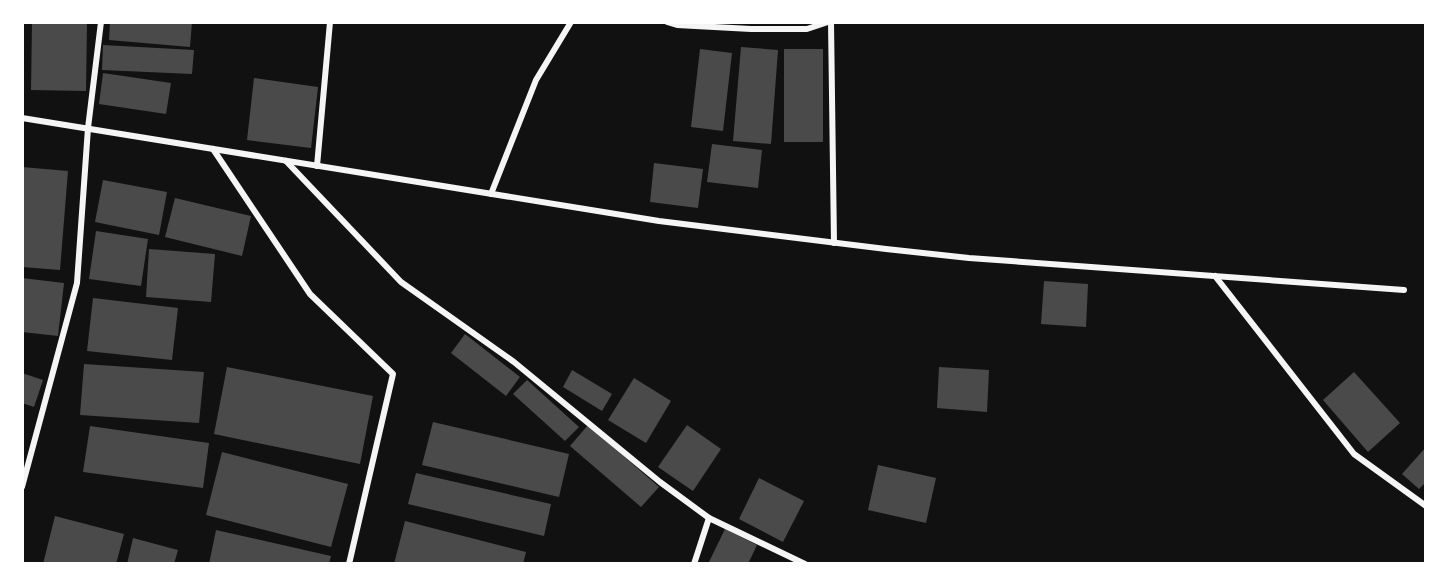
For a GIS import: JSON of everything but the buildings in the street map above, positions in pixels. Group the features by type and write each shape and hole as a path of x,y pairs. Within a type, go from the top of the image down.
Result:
{"street":[{"path":"22,487 77,283 88,128 101,22"},
{"path":"317,166 330,22"},
{"path":"491,194 536,80 571,22"},
{"path":"667,22 677,25 751,29 807,29 829,22 834,243"},
{"path":"22,118 659,221 834,243 969,258 1404,290"},
{"path":"213,149 310,294 393,374 349,564"},
{"path":"286,161 400,282 514,362 660,482 709,518 805,564"},
{"path":"1215,276 1354,454 1425,506"},
{"path":"694,564 709,518"}]}
